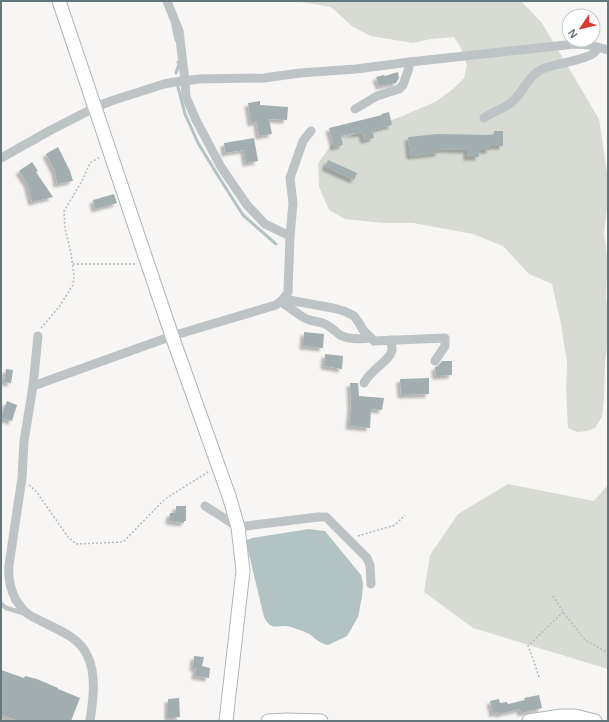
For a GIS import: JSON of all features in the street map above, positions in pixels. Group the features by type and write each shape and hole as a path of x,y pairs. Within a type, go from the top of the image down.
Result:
{"street":[{"path":"59,1 172,336 229,496 238,527 243,571 226,721"},
{"path":"167,1 179,30 186,97 196,120 222,168 247,205 265,224 290,236"},
{"path":"1,158 96,107 164,84 199,79 264,78 561,46"},
{"path":"484,118 513,101 530,79 542,70 553,65 589,57 595,53 597,48"},
{"path":"355,109 377,96 400,88 403,85 410,62"},
{"path":"33,386 172,336 276,305 283,300 288,292 293,203 290,178 303,140 311,130"},
{"path":"283,300 300,316 309,320 318,321 332,328 341,335 359,339 371,338"},
{"path":"283,300 344,311 354,316 363,330 374,341 445,338 445,346 435,361"},
{"path":"38,336 33,386 24,441 22,478 9,572 11,587 14,595 27,614 72,638 84,649 92,668 93,700 90,721"},
{"path":"364,383 369,374 389,357 392,351 391,340"},
{"path":"205,506 238,527 326,517 367,558 370,565 371,584"},
{"path":"529,721 561,716 575,716 595,721"},
{"path":"268,721 321,721"}],"lane":[{"path":"1,604 6,608 27,614"}],"path":[{"path":"38,336 41,327 59,308 73,284 73,264 65,229 64,211 82,181 90,163 100,157 111,154"},
{"path":"73,264 148,264"},
{"path":"22,478 36,491 68,537 76,544 123,542 165,499 218,467"},
{"path":"348,539 395,525 405,515"},
{"path":"553,596 563,612 585,640 608,654"},
{"path":"538,677 528,646 563,612"}],"shaded area":[{"path":"295,1 521,1 542,23 599,119 608,179 608,202 604,233 608,263 606,296 608,311 608,342 605,362 602,417 595,428 577,432 568,428 566,388 567,363 561,324 552,284 529,274 503,246 473,234 413,223 383,223 345,219 329,210 319,187 318,163 331,145 363,130 400,117 435,102 453,89 464,78 467,65 460,46 454,37 431,39 413,43 371,36 353,27 331,7"},
{"path":"508,484 594,501 608,485 608,669 473,628 424,592 430,555 458,514"},
{"path":"309,529 325,531 361,575 363,584 358,617 347,636 328,645 320,642 303,631 286,626 273,626 267,622 264,617 247,546 247,540 252,538"}],"building":[{"path":"398,72 399,78 396,83 379,86 376,77"},
{"path":"260,101 260,105 288,107 287,120 269,119 272,134 259,136 257,122 251,123 248,103"},
{"path":"389,112 392,125 372,130 374,138 364,140 362,133 341,136 343,145 334,147 329,128"},
{"path":"494,131 503,131 503,146 490,146 490,150 479,150 479,157 467,157 467,150 439,149 439,153 410,156 408,137 437,134 494,135"},
{"path":"254,138 258,161 246,163 244,150 225,153 224,143"},
{"path":"58,147 70,171 73,181 57,184 55,171 46,154"},
{"path":"328,160 357,173 354,180 325,167"},
{"path":"32,162 38,171 36,172 53,197 32,202 27,183 19,171"},
{"path":"114,194 117,203 95,209 93,200"},
{"path":"304,332 324,334 323,348 303,346"},
{"path":"325,354 343,356 342,369 324,366"},
{"path":"442,361 452,361 452,375 436,376 435,367"},
{"path":"6,369 13,370 11,383 4,382"},
{"path":"429,378 429,394 401,395 400,379"},
{"path":"350,383 358,383 359,396 384,398 382,410 371,409 370,428 349,426 351,406"},
{"path":"7,401 17,405 12,421 1,418"},
{"path":"176,506 186,506 186,521 184,521 184,523 169,521 170,513 176,513"},
{"path":"194,656 204,657 202,666 210,668 209,678 195,676 196,668 193,668"},
{"path":"1,670 24,678 25,676 37,679 80,698 71,721 18,721 1,715"},
{"path":"539,695 542,708 521,713 520,709 493,714 490,701 499,699 500,703 507,702 508,704 525,700 524,698"},
{"path":"179,698 180,717 168,717 168,699"}],"waterway":[{"path":"173,26 176,40"},
{"path":"176,73 179,64 178,62"},
{"path":"178,87 185,114 198,143 220,179 243,215 276,244"}]}
